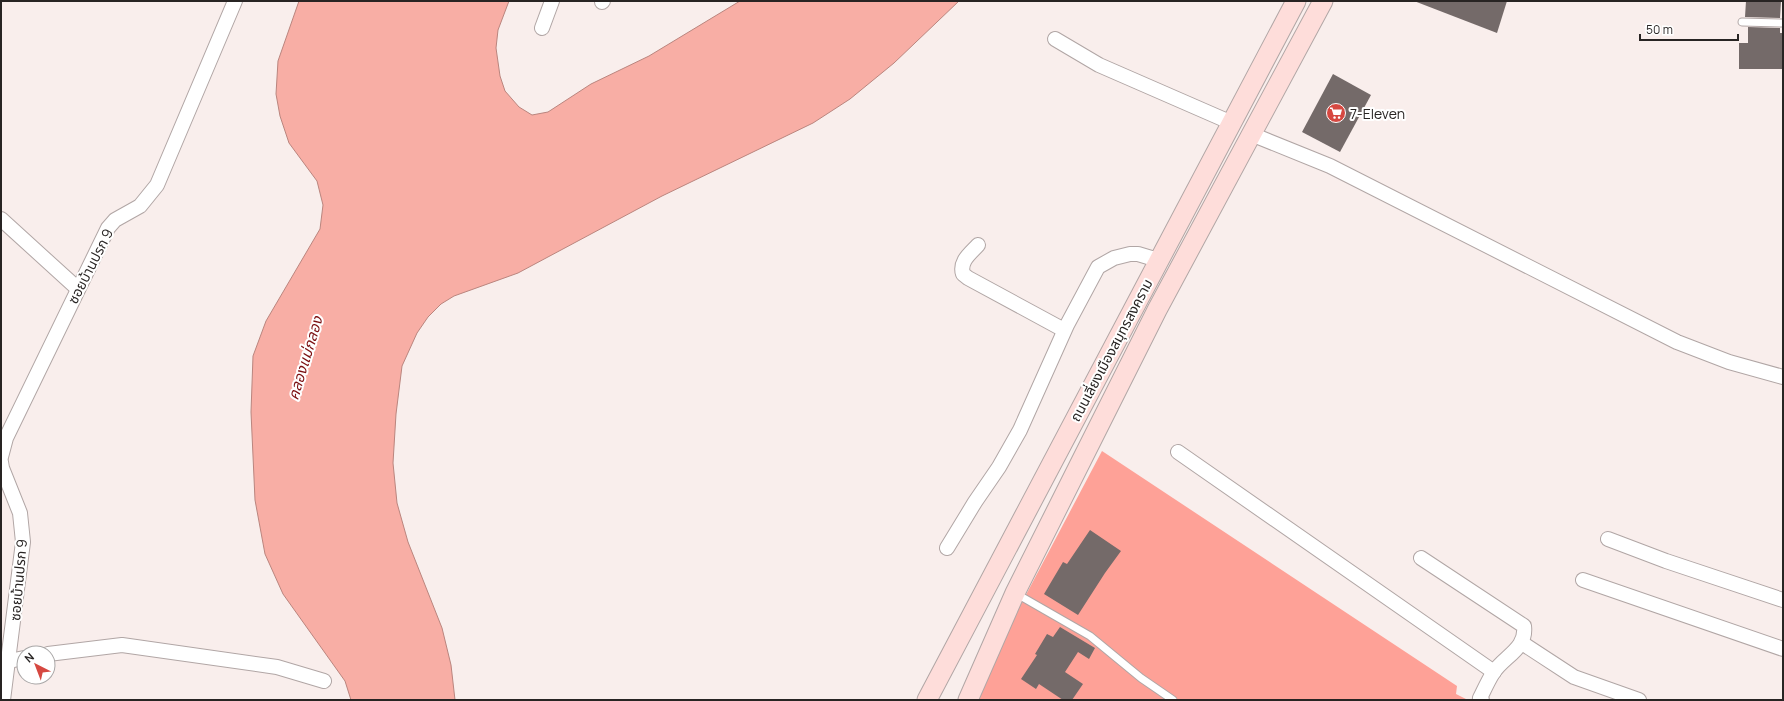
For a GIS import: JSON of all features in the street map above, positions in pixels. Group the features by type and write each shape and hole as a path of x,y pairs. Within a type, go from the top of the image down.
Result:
{"main road":[{"name":"ถนนเลี่ยงเมืองสมุทรสงคราม","path":"926,700 1296,1"},
{"name":"ถนนเลี่ยงเมืองสมุทรสงคราม","path":"968,700 1015,593 1157,310 1323,1"}],"street":[{"name":"ซอยบ้านปรก 9","path":"1,457 6,438 108,228 115,220 140,206 157,185 235,1"},
{"path":"542,28 552,1"},
{"path":"1055,39 1099,65 1232,123"},
{"path":"1251,134 1330,166 1677,342 1729,362 1783,377"},
{"path":"1,218 78,289"},
{"path":"978,245 963,263 963,274 1064,330"},
{"path":"947,548 975,502 999,467 1016,437 1064,330 1098,267 1107,260 1130,254 1138,254 1158,260"},
{"path":"1178,452 1494,672"},
{"name":"ซอยบ้านปรก 9","path":"1,462 20,513 23,542 3,700"},
{"path":"1608,539 1666,561 1783,600"},
{"path":"1421,558 1524,626 1525,635 1522,643 1494,672 1480,698 1482,700"},
{"path":"1583,580 1783,649"},
{"path":"1522,643 1574,677 1639,700"},
{"path":"56,653 122,645 277,667 324,681"},
{"path":"9,661 16,660"}],"lane":[{"path":"1742,22 1783,23"},
{"path":"1015,593 1090,636 1141,678 1173,700"}],"shaded area":[{"path":"1102,451 1457,686 1456,694 1468,700 978,700 1019,608"}],"water":[{"name":"คลองแม่กลอง","path":"299,1 509,1 498,30 496,48 500,76 505,91 519,107 532,115 548,112 591,84 649,56 740,1 959,1 894,63 850,99 813,123 662,196 518,273 454,296 441,304 428,317 417,333 402,366 396,414 393,463 397,503 408,542 442,628 451,665 455,700 351,700 345,681 283,594 265,554 255,500 251,412 253,356 266,321 320,229 323,205 317,181 289,143 280,116 276,94 278,61"}],"building":[{"path":"1414,1 1507,1 1497,33"},
{"path":"1746,1 1781,1 1780,18 1745,17"},
{"path":"1748,27 1780,28 1780,33 1783,33 1782,69 1739,69 1739,43 1748,43"},
{"name":"7-Eleven","path":"1333,74 1371,95 1340,152 1302,132"},
{"path":"1090,530 1121,551 1078,615 1044,594 1063,562 1067,564"},
{"path":"1060,627 1095,648 1089,659 1078,652 1065,672 1083,684 1072,700 1063,700 1039,684 1036,689 1021,679 1037,655 1035,654 1047,634 1053,637"}],"place":[{"name":"7-Eleven","path":"1336,113"}]}
